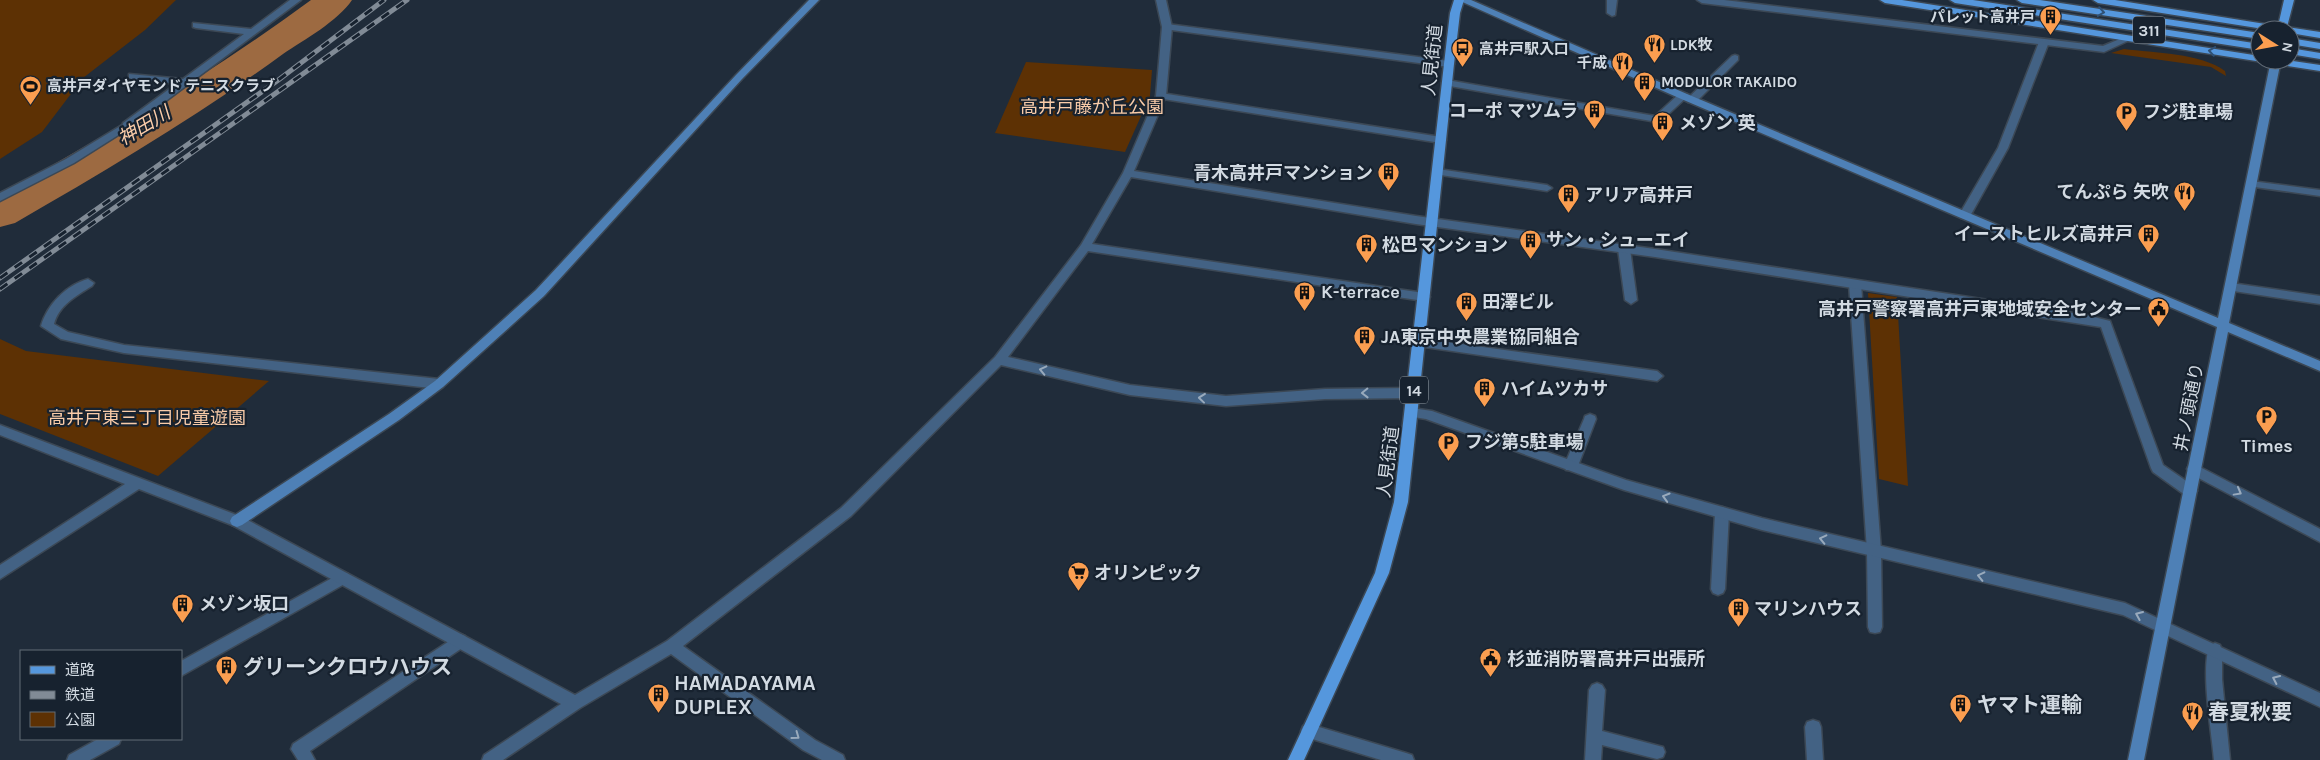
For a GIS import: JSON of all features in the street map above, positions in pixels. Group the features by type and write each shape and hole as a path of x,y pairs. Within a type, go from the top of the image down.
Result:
{"main road":[{"name":"人見街道","path":"1296,760 1367,607 1392,541 1401,502 1449,64 1455,13 1459,0"},
{"path":"1885,0 2250,57"},
{"name":"311","path":"1955,0 2250,45"},
{"name":"311","path":"2022,0 2250,34"},
{"path":"2098,0 2250,24"},
{"path":"2284,20 2289,0"},
{"path":"2300,32 2320,35"},
{"path":"2300,43 2320,46"},
{"path":"2300,53 2320,56"},
{"path":"2300,65 2320,68"}],"street":[{"path":"0,197 70,161 127,125 296,0"},
{"path":"237,521 394,417 439,384 540,293 739,77 814,0"},
{"path":"490,760 575,703 672,646 846,512 999,360 1085,247 1128,173 1161,96 1168,27 1161,0"},
{"path":"1463,0 1687,98 2320,366"},
{"path":"1612,0 1612,13"},
{"path":"1702,0 2104,49 2127,39"},
{"path":"196,25 252,32"},
{"path":"1168,27 1449,64"},
{"path":"1965,215 2003,148 2044,42"},
{"path":"1447,83 1657,119 1687,98 1735,58"},
{"name":"井ノ頭通り","path":"2136,760 2231,287 2270,70"},
{"path":"132,76 186,82"},
{"path":"1161,96 1441,140"},
{"path":"1438,172 1547,188"},
{"path":"1128,173 1432,223 1624,249 2086,319 2106,324 2158,468 2190,491"},
{"path":"2251,184 2320,193"},
{"path":"1085,247 1424,297"},
{"path":"1624,249 1630,300"},
{"path":"88,282 59,302 50,314 47,326 65,336 124,349 439,384"},
{"path":"1855,284 1874,551 1875,627"},
{"path":"2231,287 2320,300"},
{"path":"1418,342 1657,376"},
{"path":"999,360 1130,390 1226,401 1325,394 1413,393"},
{"path":"1412,413 1428,414 1624,485 1722,513 1874,551 2125,609 2320,700"},
{"path":"1571,466 1590,419"},
{"path":"0,430 237,521 575,703"},
{"path":"2194,469 2320,536"},
{"path":"0,573 136,483"},
{"path":"1718,589 1722,513"},
{"path":"182,668 343,578"},
{"path":"307,760 299,749 460,641"},
{"path":"672,646 808,745 837,760"},
{"path":"2215,650 2214,680 2222,760"},
{"path":"1593,760 1597,690"},
{"path":"1813,727 1814,760"},
{"path":"1309,731 1406,760"},
{"path":"1594,736 1657,752"},
{"path":"75,760 111,740"}],"green space":[{"name":"高井戸ダイヤモンド テニスクラブ","path":"0,0 176,0 145,30 83,78 42,132 0,159"},
{"path":"2124,49 2190,57 2215,65 2225,71 2226,76 2211,67 2111,53"},
{"name":"高井戸藤が丘公園","path":"1026,62 1152,70 1150,96 1125,152 995,133"},
{"path":"1868,293 1897,297 1908,486 1879,479"},
{"name":"高井戸東三丁目児童遊園","path":"0,339 26,351 269,381 158,476 0,414"}],"waterway":[{"name":"神田川","path":"0,213 86,164 213,86 334,0"}],"railway":[{"path":"0,278 277,81 384,0"},
{"path":"0,289 407,0"}],"place":[{"name":"パレット高井戸","path":"2051,36"},
{"name":"LDK牧","path":"1654,64"},
{"name":"高井戸駅入口","path":"1463,68"},
{"name":"千成","path":"1623,82"},
{"name":"MODULOR TAKAIDO","path":"1645,101"},
{"name":"高井戸ダイヤモンド テニスクラブ","path":"31,105"},
{"name":"コーポ マツムラ","path":"1594,130"},
{"name":"フジ駐車場","path":"2127,131"},
{"name":"メゾン 英","path":"1663,142"},
{"name":"青木高井戸マンション","path":"1389,192"},
{"name":"てんぷら 矢吹","path":"2185,211"},
{"name":"アリア高井戸","path":"1569,214"},
{"name":"イーストヒルズ高井戸","path":"2149,253"},
{"name":"サン・シューエイ","path":"1530,259"},
{"name":"松巴マンション","path":"1366,264"},
{"name":"K-terrace","path":"1305,311"},
{"name":"田澤ビル","path":"1466,321"},
{"name":"高井戸警察署高井戸東地域安全センター","path":"2158,328"},
{"name":"JA東京中央農業協同組合","path":"1365,356"},
{"name":"ハイムツカサ","path":"1485,408"},
{"name":"Times","path":"2267,435"},
{"name":"フジ第5駐車場","path":"1449,461"},
{"name":"オリンピック","path":"1078,592"},
{"name":"メゾン坂口","path":"183,623"},
{"name":"マリンハウス","path":"1738,628"},
{"name":"杉並消防署高井戸出張所","path":"1491,678"},
{"name":"グリーンクロウハウス","path":"227,686"},
{"name":"HAMADAYAMA DUPLEX","path":"658,714"},
{"name":"ヤマト運輸","path":"1961,724"},
{"name":"春夏秋要","path":"2192,731"}]}
